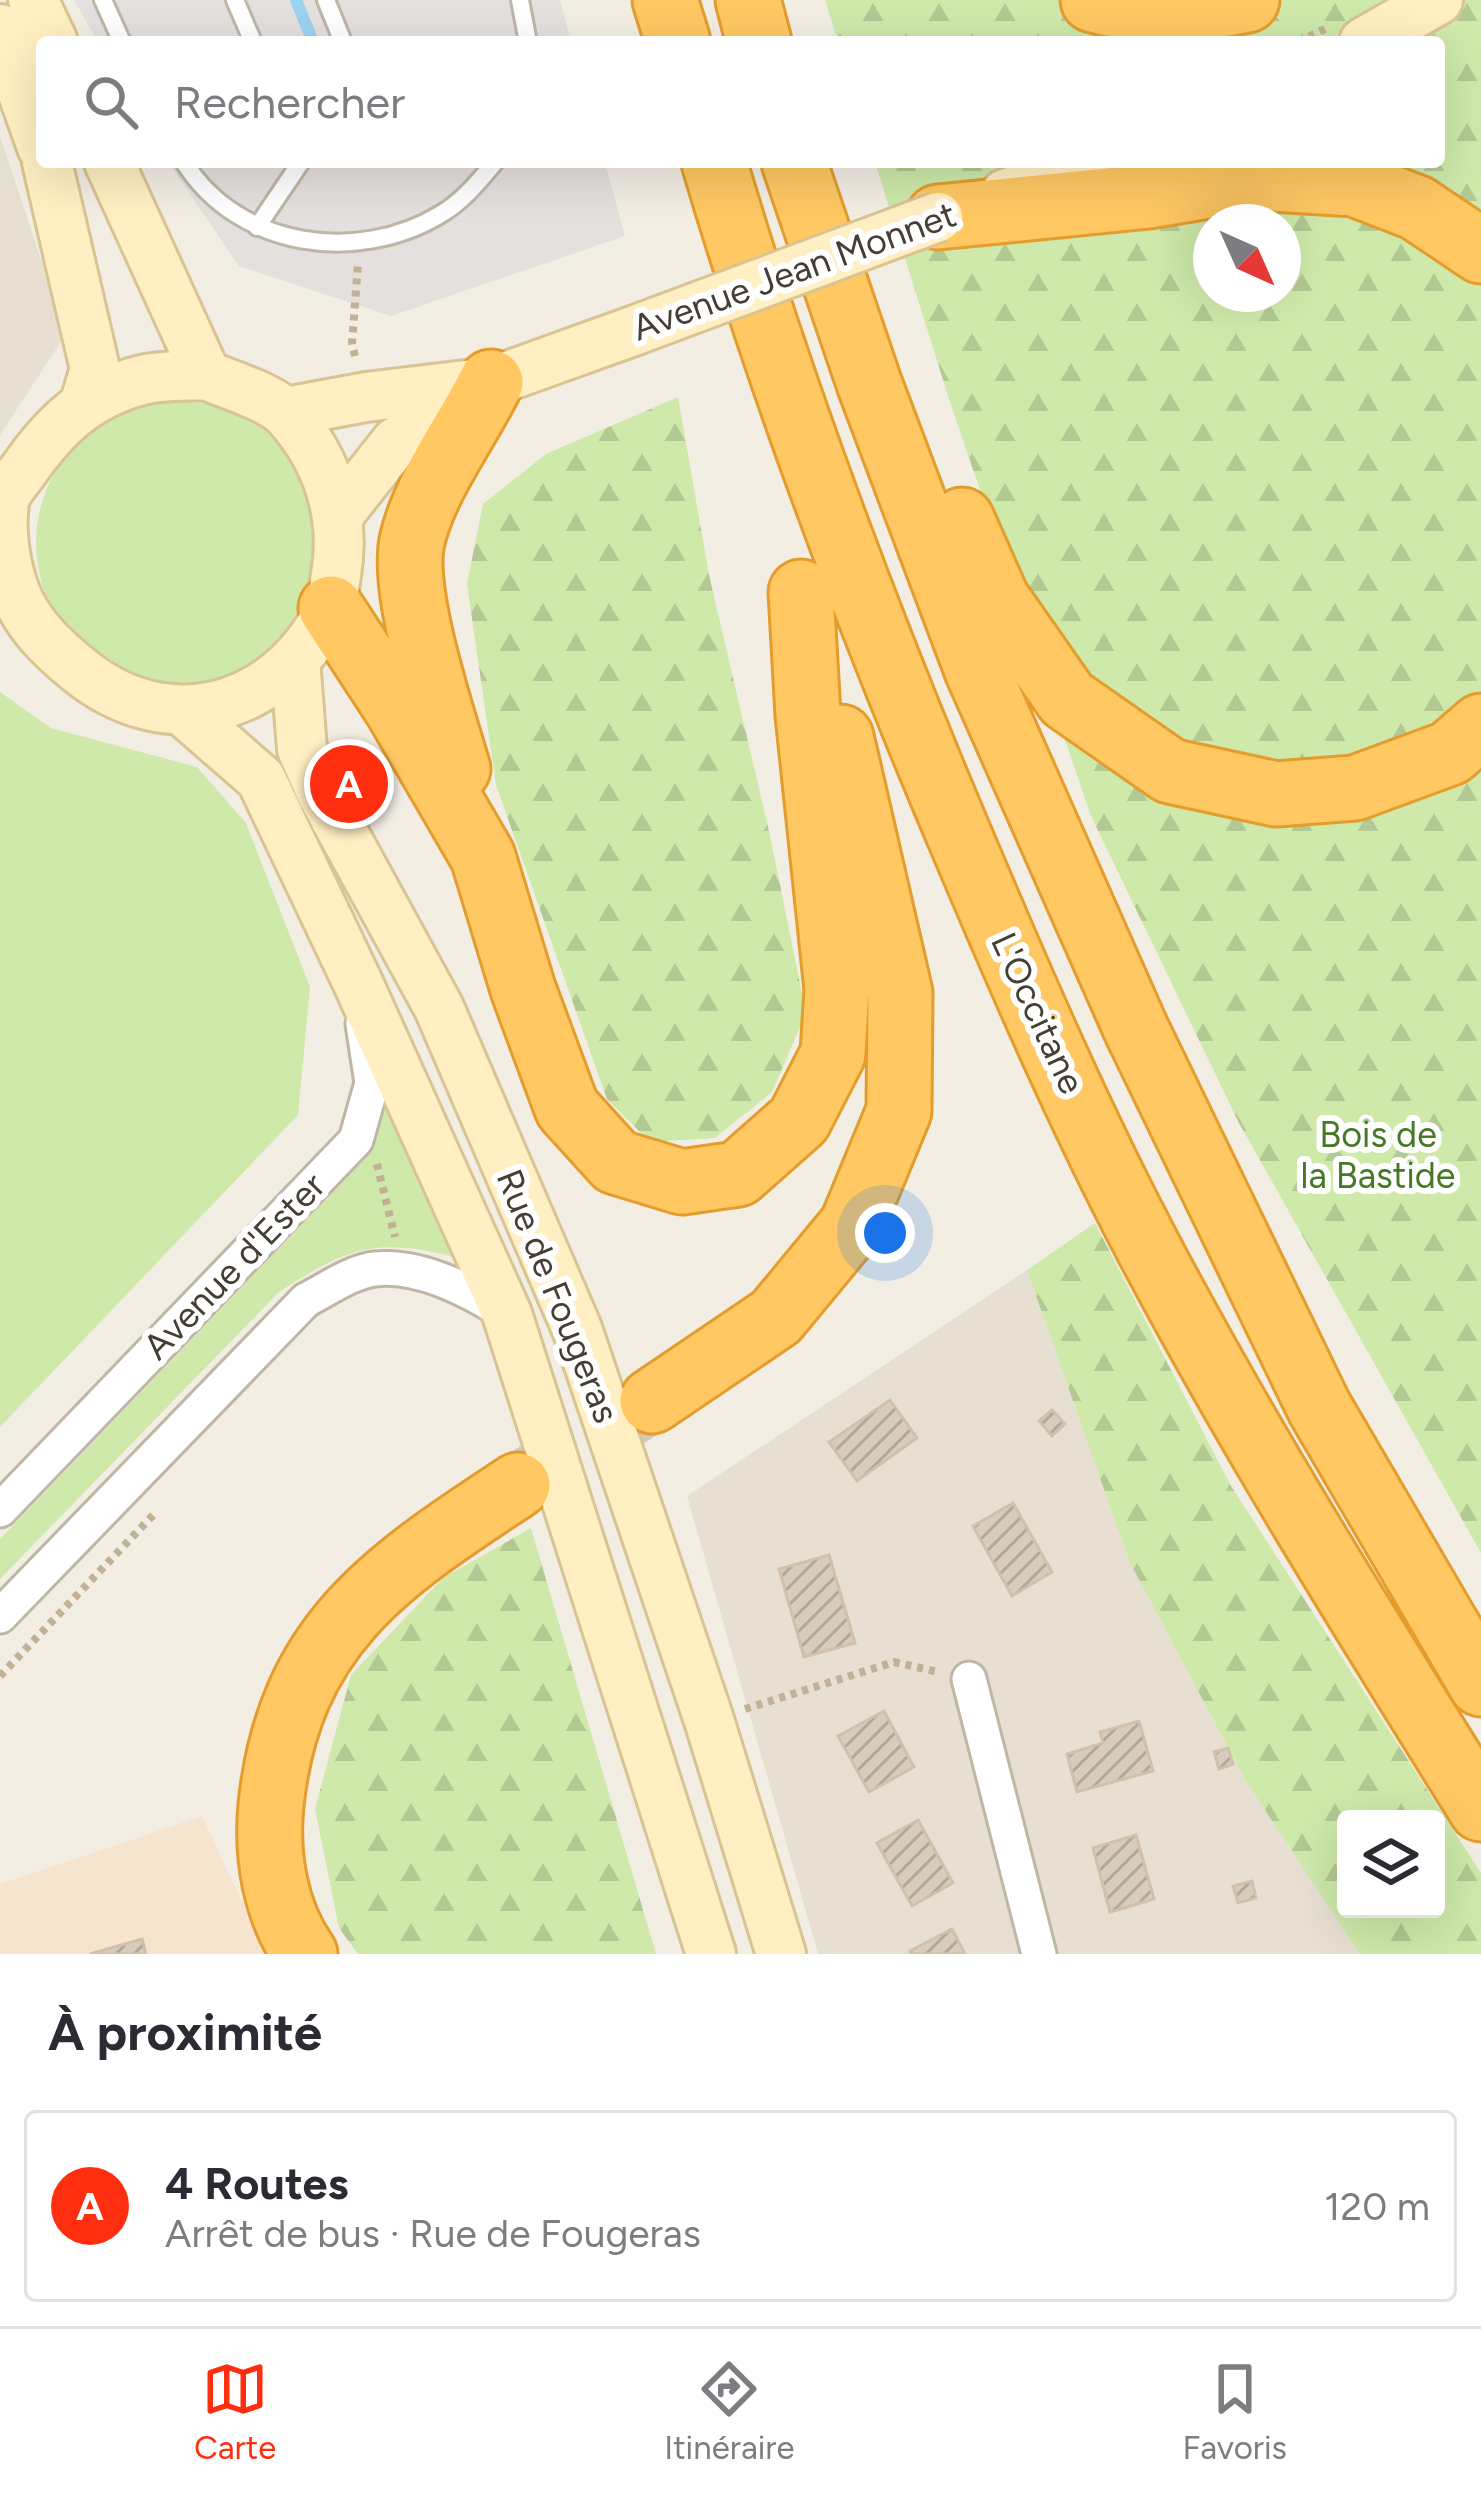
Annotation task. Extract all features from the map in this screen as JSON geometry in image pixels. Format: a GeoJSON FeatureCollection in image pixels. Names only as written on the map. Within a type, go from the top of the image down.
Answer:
{"type":"FeatureCollection","features":[{"type":"Feature","properties":{"kind":"highway"},"geometry":{"type":"LineString","coordinates":[[665,0],[676,36]]}},
{"type":"Feature","properties":{"kind":"highway"},"geometry":{"type":"LineString","coordinates":[[748,0],[757,36]]}},
{"type":"Feature","properties":{"kind":"highway"},"geometry":{"type":"LineString","coordinates":[[1093,0],[1123,8],[1209,8],[1247,0]]}},
{"type":"Feature","properties":{"kind":"highway","name":"L'Occitane"},"geometry":{"type":"LineString","coordinates":[[715,168],[818,481],[892,676],[1031,1004],[1157,1265],[1481,1809]]}},
{"type":"Feature","properties":{"kind":"highway"},"geometry":{"type":"LineString","coordinates":[[796,168],[869,383],[977,670],[1136,1029],[1319,1407],[1481,1684]]}},
{"type":"Feature","properties":{"kind":"highway"},"geometry":{"type":"LineString","coordinates":[[938,217],[1149,196],[1256,178],[1355,184],[1417,208],[1481,251]]}},
{"type":"Feature","properties":{"kind":"highway"},"geometry":{"type":"LineString","coordinates":[[652,1401],[776,1317],[852,1225],[898,1111],[900,993],[864,824],[801,592],[734,231]]}},
{"type":"Feature","properties":{"kind":"highway"},"geometry":{"type":"LineString","coordinates":[[491,382],[439,477],[412,542],[415,608],[483,857],[523,988],[567,1108],[616,1162],[682,1182],[738,1174],[800,1120],[833,1054],[837,989],[808,715],[801,592]]}},
{"type":"Feature","properties":{"kind":"highway"},"geometry":{"type":"LineString","coordinates":[[869,383],[946,487],[997,599],[1067,700],[1170,771],[1276,794],[1355,788],[1450,753],[1481,726]]}},
{"type":"Feature","properties":{"kind":"highway"},"geometry":{"type":"LineString","coordinates":[[331,608],[483,857]]}},
{"type":"Feature","properties":{"kind":"highway"},"geometry":{"type":"LineString","coordinates":[[304,1954],[288,1931],[267,1843],[286,1721],[314,1661],[355,1606],[420,1550],[518,1485]]}},
{"type":"Feature","properties":{"kind":"main road"},"geometry":{"type":"LineString","coordinates":[[33,0],[50,36]]}},
{"type":"Feature","properties":{"kind":"main road"},"geometry":{"type":"LineString","coordinates":[[1375,36],[1438,0]]}},
{"type":"Feature","properties":{"kind":"main road"},"geometry":{"type":"LineString","coordinates":[[0,29],[36,130]]}},
{"type":"Feature","properties":{"kind":"main road"},"geometry":{"type":"LineString","coordinates":[[48,168],[95,369],[86,402]]}},
{"type":"Feature","properties":{"kind":"main road"},"geometry":{"type":"LineString","coordinates":[[112,168],[206,375]]}},
{"type":"Feature","properties":{"kind":"main road","name":"Avenue Jean Monnet"},"geometry":{"type":"LineString","coordinates":[[339,514],[396,442],[491,382],[1081,168]]}},
{"type":"Feature","properties":{"kind":"main road"},"geometry":{"type":"LineString","coordinates":[[206,375],[285,412],[324,467],[339,514],[340,554],[331,608],[295,660],[246,697],[184,712],[138,704],[100,687],[45,642],[8,595],[2,499],[50,432],[86,402],[144,379],[206,375]]}},
{"type":"Feature","properties":{"kind":"main road","name":"Avenue Jean Monnet"},"geometry":{"type":"LineString","coordinates":[[285,412],[491,382]]}},
{"type":"Feature","properties":{"kind":"main road","name":"Rue de Fougeras"},"geometry":{"type":"LineString","coordinates":[[295,660],[302,749],[439,1008],[577,1329],[709,1720],[781,1954]]}},
{"type":"Feature","properties":{"kind":"main road","name":"Rue de Fougeras"},"geometry":{"type":"LineString","coordinates":[[184,712],[261,779],[507,1314],[711,1954]]}},
{"type":"Feature","properties":{"kind":"street","name":"Avenue d'Ester"},"geometry":{"type":"LineString","coordinates":[[0,1510],[356,1140],[372,1083],[357,981]]}},
{"type":"Feature","properties":{"kind":"street","name":"Avenue d'Ester"},"geometry":{"type":"LineString","coordinates":[[0,1616],[306,1300],[371,1269],[403,1270],[476,1294],[507,1314]]}},
{"type":"Feature","properties":{"kind":"street"},"geometry":{"type":"LineString","coordinates":[[969,1679],[1039,1954]]}},
{"type":"Feature","properties":{"kind":"lane"},"geometry":{"type":"LineString","coordinates":[[103,0],[119,36]]}},
{"type":"Feature","properties":{"kind":"lane"},"geometry":{"type":"LineString","coordinates":[[235,0],[250,36]]}},
{"type":"Feature","properties":{"kind":"lane"},"geometry":{"type":"LineString","coordinates":[[326,0],[341,36]]}},
{"type":"Feature","properties":{"kind":"lane"},"geometry":{"type":"LineString","coordinates":[[520,0],[527,36]]}},
{"type":"Feature","properties":{"kind":"lane"},"geometry":{"type":"LineString","coordinates":[[188,168],[197,183],[257,227],[297,240],[333,243],[406,232],[445,213],[490,168]]}},
{"type":"Feature","properties":{"kind":"lane"},"geometry":{"type":"LineString","coordinates":[[257,227],[298,168]]}},
{"type":"Feature","properties":{"kind":"path"},"geometry":{"type":"LineString","coordinates":[[358,262],[352,344],[360,374]]}},
{"type":"Feature","properties":{"kind":"path"},"geometry":{"type":"LineString","coordinates":[[709,1720],[894,1661],[969,1679]]}},
{"type":"Feature","properties":{"kind":"shaded area"},"geometry":{"type":"Polygon","coordinates":[[[74,0],[560,0],[569,36],[95,36],[74,0]]]}},
{"type":"Feature","properties":{"kind":"shaded area"},"geometry":{"type":"Polygon","coordinates":[[[0,136],[66,334],[0,435],[0,136]]]}},
{"type":"Feature","properties":{"kind":"shaded area"},"geometry":{"type":"Polygon","coordinates":[[[172,168],[607,168],[625,236],[391,316],[239,266],[172,168]]]}},
{"type":"Feature","properties":{"kind":"shaded area"},"geometry":{"type":"Polygon","coordinates":[[[1027,1270],[1129,1561],[1247,1783],[1360,1954],[818,1954],[687,1496],[1027,1270]]]}},
{"type":"Feature","properties":{"kind":"shaded area"},"geometry":{"type":"Polygon","coordinates":[[[202,1816],[267,1954],[0,1954],[0,1884],[202,1816]]]}},
{"type":"Feature","properties":{"kind":"green space","name":"Bois de la Bastide"},"geometry":{"type":"Polygon","coordinates":[[[825,0],[1481,0],[1481,1553],[1239,1123],[1091,816],[949,399],[877,168],[1445,168],[1445,36],[836,36],[825,0]]]}},
{"type":"Feature","properties":{"kind":"green space"},"geometry":{"type":"Polygon","coordinates":[[[678,397],[709,575],[806,1013],[772,1092],[715,1138],[650,1142],[607,1099],[496,785],[467,584],[483,504],[546,454],[678,397]]]}},
{"type":"Feature","properties":{"kind":"green space"},"geometry":{"type":"Polygon","coordinates":[[[178,401],[232,411],[279,442],[310,489],[320,543],[310,597],[279,644],[232,675],[178,685],[124,675],[77,644],[46,597],[36,543],[46,489],[77,442],[124,411],[178,401]]]}},
{"type":"Feature","properties":{"kind":"green space"},"geometry":{"type":"Polygon","coordinates":[[[0,692],[51,728],[197,767],[246,823],[310,987],[298,1115],[0,1427],[0,692]]]}},
{"type":"Feature","properties":{"kind":"green space"},"geometry":{"type":"Polygon","coordinates":[[[386,1089],[466,1260],[411,1249],[368,1249],[327,1264],[279,1292],[0,1579],[0,1539],[365,1159],[376,1136],[386,1089]]]}},
{"type":"Feature","properties":{"kind":"green space"},"geometry":{"type":"Polygon","coordinates":[[[1095,1223],[1231,1486],[1440,1810],[1337,1810],[1337,1918],[1445,1918],[1445,1817],[1481,1873],[1481,1954],[1360,1954],[1247,1783],[1129,1561],[1027,1270],[1095,1223]]]}},
{"type":"Feature","properties":{"kind":"green space"},"geometry":{"type":"Polygon","coordinates":[[[531,1528],[656,1954],[358,1954],[339,1928],[315,1809],[351,1675],[443,1578],[531,1528]]]}},
{"type":"Feature","properties":{"kind":"building"},"geometry":{"type":"Polygon","coordinates":[[[890,1400],[917,1438],[857,1481],[829,1442],[890,1400]]]}},
{"type":"Feature","properties":{"kind":"building"},"geometry":{"type":"Polygon","coordinates":[[[1052,1410],[1065,1424],[1052,1436],[1039,1421],[1052,1410]]]}},
{"type":"Feature","properties":{"kind":"building"},"geometry":{"type":"Polygon","coordinates":[[[1013,1503],[1052,1572],[1012,1596],[973,1526],[1013,1503]]]}},
{"type":"Feature","properties":{"kind":"building"},"geometry":{"type":"Polygon","coordinates":[[[829,1555],[855,1643],[804,1657],[779,1569],[829,1555]]]}},
{"type":"Feature","properties":{"kind":"building"},"geometry":{"type":"Polygon","coordinates":[[[884,1711],[914,1767],[869,1792],[838,1736],[884,1711]]]}},
{"type":"Feature","properties":{"kind":"building"},"geometry":{"type":"Polygon","coordinates":[[[1139,1721],[1153,1771],[1077,1792],[1067,1754],[1103,1743],[1100,1732],[1139,1721]]]}},
{"type":"Feature","properties":{"kind":"building"},"geometry":{"type":"Polygon","coordinates":[[[1228,1748],[1233,1764],[1219,1769],[1214,1752],[1228,1748]]]}},
{"type":"Feature","properties":{"kind":"building"},"geometry":{"type":"Polygon","coordinates":[[[918,1820],[953,1883],[912,1906],[877,1843],[918,1820]]]}},
{"type":"Feature","properties":{"kind":"building"},"geometry":{"type":"Polygon","coordinates":[[[1136,1835],[1154,1899],[1110,1912],[1093,1848],[1136,1835]]]}},
{"type":"Feature","properties":{"kind":"building"},"geometry":{"type":"Polygon","coordinates":[[[1252,1881],[1256,1898],[1238,1903],[1233,1886],[1252,1881]]]}},
{"type":"Feature","properties":{"kind":"building"},"geometry":{"type":"Polygon","coordinates":[[[952,1929],[965,1954],[911,1954],[910,1951],[952,1929]]]}},
{"type":"Feature","properties":{"kind":"building"},"geometry":{"type":"Polygon","coordinates":[[[142,1939],[146,1954],[90,1954],[142,1939]]]}},
{"type":"Feature","properties":{"kind":"waterway"},"geometry":{"type":"LineString","coordinates":[[296,0],[311,36]]}},
{"type":"Feature","properties":{"kind":"tunnel"},"geometry":{"type":"LineString","coordinates":[[518,1485],[652,1401]]}},
{"type":"Feature","properties":{"kind":"place","name":"4 Routes"},"geometry":{"type":"Point","coordinates":[349,784]}}]}
